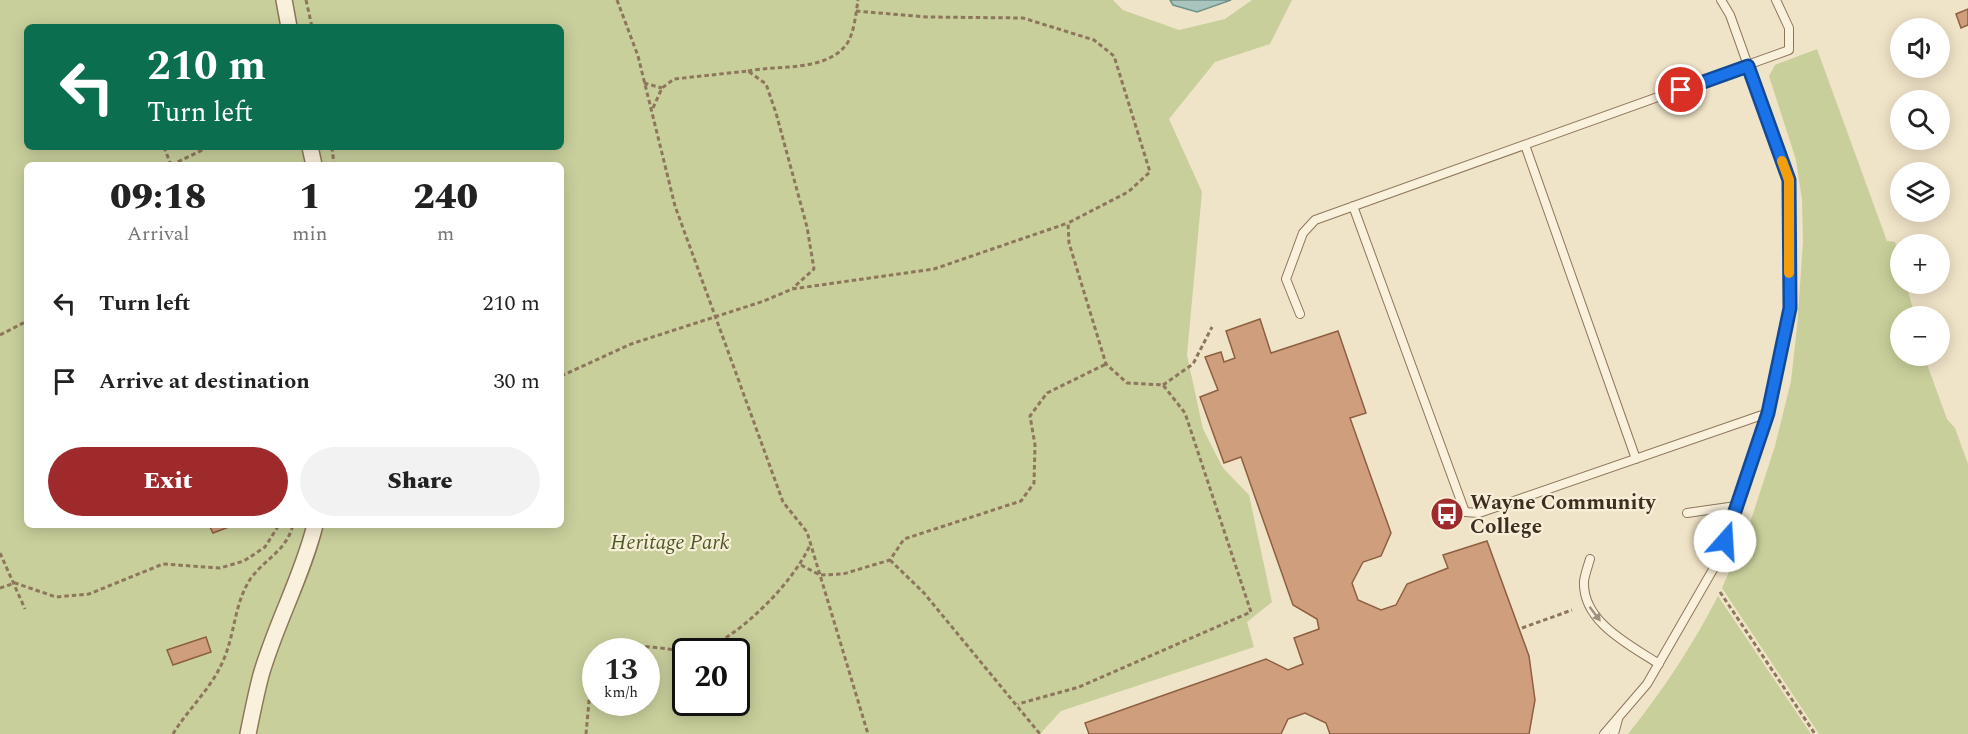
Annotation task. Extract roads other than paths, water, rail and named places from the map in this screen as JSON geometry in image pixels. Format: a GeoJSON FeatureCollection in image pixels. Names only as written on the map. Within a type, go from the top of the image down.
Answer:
{"type":"FeatureCollection","features":[{"type":"Feature","properties":{"kind":"street"},"geometry":{"type":"LineString","coordinates":[[284,0],[288,24]]}},
{"type":"Feature","properties":{"kind":"street"},"geometry":{"type":"LineString","coordinates":[[248,734],[261,674],[306,562],[314,528]]}},
{"type":"Feature","properties":{"kind":"lane"},"geometry":{"type":"LineString","coordinates":[[1604,734],[1647,684],[1719,559],[1768,413],[1790,308],[1789,180],[1730,15],[1721,0]]}},
{"type":"Feature","properties":{"kind":"lane"},"geometry":{"type":"LineString","coordinates":[[1300,314],[1286,279],[1303,233],[1315,220],[1789,50],[1789,28],[1776,0]]}},
{"type":"Feature","properties":{"kind":"lane"},"geometry":{"type":"LineString","coordinates":[[1525,145],[1636,459]]}},
{"type":"Feature","properties":{"kind":"lane"},"geometry":{"type":"LineString","coordinates":[[1353,206],[1465,512],[1479,513],[1768,413]]}},
{"type":"Feature","properties":{"kind":"lane"},"geometry":{"type":"LineString","coordinates":[[1687,513],[1736,506]]}},
{"type":"Feature","properties":{"kind":"lane"},"geometry":{"type":"LineString","coordinates":[[1590,559],[1584,582],[1590,608],[1611,633],[1659,664]]}},
{"type":"Feature","properties":{"kind":"lane"},"geometry":{"type":"LineString","coordinates":[[1614,734],[1618,718]]}},
{"type":"Feature","properties":{"kind":"water"},"geometry":{"type":"Polygon","coordinates":[[[1170,0],[1231,0],[1197,12],[1173,5],[1170,0]]]}},
{"type":"Feature","properties":{"kind":"place","name":"Wayne Community College"},"geometry":{"type":"Point","coordinates":[1447,514]}},
{"type":"Feature","properties":{"kind":"park label","name":"Heritage Park"},"geometry":{"type":"Point","coordinates":[670,542]}}]}
